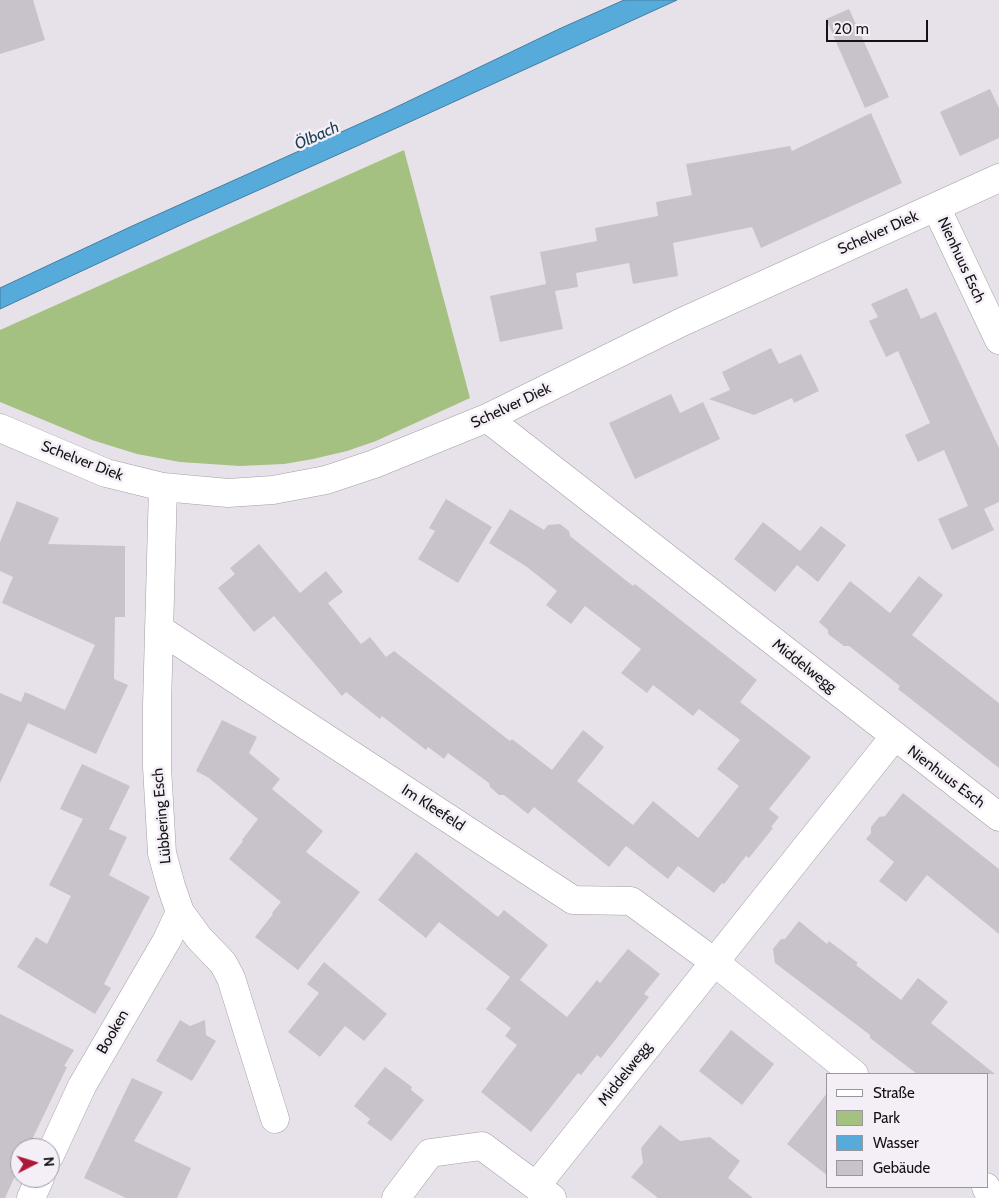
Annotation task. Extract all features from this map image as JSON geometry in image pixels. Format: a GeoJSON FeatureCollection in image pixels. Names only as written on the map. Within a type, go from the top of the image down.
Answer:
{"type":"FeatureCollection","features":[{"type":"Feature","properties":{"kind":"street","name":"Schelver Diek"},"geometry":{"type":"LineString","coordinates":[[0,428],[106,473],[162,487],[228,493],[273,490],[326,480],[374,464],[487,418],[682,322],[999,178]]}},
{"type":"Feature","properties":{"kind":"street","name":"Nienhuus Esch"},"geometry":{"type":"LineString","coordinates":[[936,207],[999,340]]}},
{"type":"Feature","properties":{"kind":"street","name":"Middelwegg"},"geometry":{"type":"LineString","coordinates":[[396,1198],[430,1154],[482,1146],[544,1192],[713,962],[894,737],[487,418]]}},
{"type":"Feature","properties":{"kind":"street","name":"Lübbering Esch"},"geometry":{"type":"LineString","coordinates":[[162,487],[157,766],[162,853],[180,912],[199,938],[222,963],[231,978],[275,1119]]}},
{"type":"Feature","properties":{"kind":"street","name":"Im Kleefeld"},"geometry":{"type":"LineString","coordinates":[[159,629],[573,900],[630,901],[713,962]]}},
{"type":"Feature","properties":{"kind":"street","name":"Nienhuus Esch"},"geometry":{"type":"LineString","coordinates":[[894,737],[999,817]]}},
{"type":"Feature","properties":{"kind":"street","name":"Booken"},"geometry":{"type":"LineString","coordinates":[[58,1138],[82,1086],[167,940],[180,912]]}},
{"type":"Feature","properties":{"kind":"street"},"geometry":{"type":"LineString","coordinates":[[713,962],[853,1073]]}},
{"type":"Feature","properties":{"kind":"green space"},"geometry":{"type":"Polygon","coordinates":[[[404,150],[470,398],[376,441],[347,451],[284,464],[240,466],[180,462],[137,454],[92,440],[0,402],[0,330],[404,150]]]}},
{"type":"Feature","properties":{"kind":"water"},"geometry":{"type":"Polygon","coordinates":[[[624,0],[677,0],[0,309],[0,288],[130,227],[388,111],[624,0]]]}},
{"type":"Feature","properties":{"kind":"building"},"geometry":{"type":"Polygon","coordinates":[[[0,0],[33,0],[45,40],[0,54],[0,0]]]}},
{"type":"Feature","properties":{"kind":"building"},"geometry":{"type":"Polygon","coordinates":[[[849,9],[889,97],[865,108],[826,19],[849,9]]]}},
{"type":"Feature","properties":{"kind":"building"},"geometry":{"type":"Polygon","coordinates":[[[990,89],[999,108],[999,138],[960,156],[940,112],[990,89]]]}},
{"type":"Feature","properties":{"kind":"building"},"geometry":{"type":"Polygon","coordinates":[[[871,113],[902,183],[761,248],[752,227],[673,243],[678,276],[633,284],[629,263],[576,273],[578,287],[555,291],[563,329],[500,342],[490,296],[546,284],[540,252],[597,241],[595,228],[658,216],[656,202],[692,195],[686,164],[790,146],[792,151],[871,113]]]}},
{"type":"Feature","properties":{"kind":"building"},"geometry":{"type":"Polygon","coordinates":[[[907,288],[921,319],[936,312],[999,448],[999,502],[984,509],[994,530],[952,550],[938,519],[968,506],[944,450],[918,462],[905,435],[930,423],[898,351],[886,357],[869,321],[878,317],[871,304],[907,288]]]}},
{"type":"Feature","properties":{"kind":"building"},"geometry":{"type":"Polygon","coordinates":[[[771,348],[779,364],[801,354],[819,391],[794,403],[792,398],[754,415],[709,399],[730,390],[722,372],[771,348]]]}},
{"type":"Feature","properties":{"kind":"building"},"geometry":{"type":"Polygon","coordinates":[[[671,394],[680,413],[703,402],[720,439],[635,479],[609,423],[671,394]]]}},
{"type":"Feature","properties":{"kind":"building"},"geometry":{"type":"Polygon","coordinates":[[[446,499],[492,527],[458,583],[418,559],[435,531],[429,528],[446,499]]]}},
{"type":"Feature","properties":{"kind":"building"},"geometry":{"type":"Polygon","coordinates":[[[17,501],[59,518],[48,544],[125,546],[125,617],[115,617],[114,679],[128,685],[96,754],[28,723],[0,783],[0,693],[21,702],[25,692],[65,710],[95,645],[2,603],[13,577],[0,571],[0,542],[17,501]]]}},
{"type":"Feature","properties":{"kind":"building"},"geometry":{"type":"Polygon","coordinates":[[[510,509],[544,530],[548,525],[560,524],[569,531],[570,536],[633,586],[635,584],[757,680],[740,702],[811,757],[769,809],[779,817],[771,827],[773,828],[749,858],[746,856],[724,884],[722,883],[714,893],[678,866],[668,879],[626,846],[609,867],[534,807],[528,814],[504,795],[499,795],[490,787],[489,783],[448,753],[444,759],[428,747],[426,750],[382,716],[380,719],[346,692],[342,696],[274,616],[254,632],[218,588],[235,574],[230,568],[259,544],[300,593],[326,571],[343,592],[328,603],[361,644],[370,637],[386,657],[394,651],[510,741],[512,739],[552,770],[583,730],[604,747],[577,781],[633,825],[653,801],[698,838],[739,786],[717,769],[740,740],[699,709],[693,716],[653,685],[647,693],[621,673],[641,649],[585,606],[571,624],[546,605],[557,591],[527,567],[489,543],[510,509]]]}},
{"type":"Feature","properties":{"kind":"building"},"geometry":{"type":"Polygon","coordinates":[[[763,522],[800,551],[821,526],[846,545],[818,582],[797,565],[775,592],[734,559],[763,522]]]}},
{"type":"Feature","properties":{"kind":"building"},"geometry":{"type":"Polygon","coordinates":[[[919,576],[943,595],[912,635],[999,703],[999,768],[898,689],[900,686],[849,646],[844,646],[828,634],[828,630],[819,622],[850,581],[890,613],[919,576]]]}},
{"type":"Feature","properties":{"kind":"building"},"geometry":{"type":"Polygon","coordinates":[[[222,720],[257,737],[249,753],[280,779],[272,789],[323,831],[306,852],[360,892],[298,970],[255,937],[281,902],[229,859],[258,819],[209,778],[196,771],[222,720]]]}},
{"type":"Feature","properties":{"kind":"building"},"geometry":{"type":"Polygon","coordinates":[[[82,764],[130,786],[109,829],[127,837],[109,875],[150,897],[104,984],[111,988],[95,1014],[17,967],[36,937],[47,944],[71,896],[49,885],[83,819],[60,809],[82,764]]]}},
{"type":"Feature","properties":{"kind":"building"},"geometry":{"type":"Polygon","coordinates":[[[903,793],[999,869],[999,934],[927,875],[906,902],[879,881],[894,862],[866,839],[871,833],[871,827],[879,817],[885,816],[903,793]]]}},
{"type":"Feature","properties":{"kind":"building"},"geometry":{"type":"Polygon","coordinates":[[[416,852],[498,917],[504,910],[548,945],[520,980],[567,1017],[597,980],[600,983],[628,949],[660,974],[644,994],[649,997],[601,1058],[597,1055],[581,1075],[578,1073],[531,1132],[481,1092],[517,1045],[505,1036],[511,1028],[486,1009],[510,977],[439,922],[426,938],[378,900],[416,852]]]}},
{"type":"Feature","properties":{"kind":"building"},"geometry":{"type":"Polygon","coordinates":[[[799,921],[827,944],[829,941],[858,963],[856,965],[901,1000],[918,978],[948,1002],[931,1023],[995,1074],[916,1073],[870,1038],[870,1035],[775,963],[773,949],[781,939],[785,939],[799,921]]]}},
{"type":"Feature","properties":{"kind":"building"},"geometry":{"type":"Polygon","coordinates":[[[324,962],[387,1014],[364,1041],[345,1026],[320,1057],[288,1032],[319,993],[307,984],[324,962]]]}},
{"type":"Feature","properties":{"kind":"building"},"geometry":{"type":"Polygon","coordinates":[[[0,1014],[74,1050],[64,1066],[67,1067],[33,1138],[10,1138],[10,1187],[5,1198],[0,1198],[0,1014]]]}},
{"type":"Feature","properties":{"kind":"building"},"geometry":{"type":"Polygon","coordinates":[[[180,1020],[190,1026],[205,1020],[206,1035],[216,1041],[192,1081],[156,1061],[180,1020]]]}},
{"type":"Feature","properties":{"kind":"building"},"geometry":{"type":"Polygon","coordinates":[[[731,1030],[774,1064],[742,1105],[699,1071],[731,1030]]]}},
{"type":"Feature","properties":{"kind":"building"},"geometry":{"type":"Polygon","coordinates":[[[385,1067],[412,1087],[411,1090],[424,1100],[391,1141],[367,1123],[370,1119],[354,1106],[385,1067]]]}},
{"type":"Feature","properties":{"kind":"building"},"geometry":{"type":"Polygon","coordinates":[[[132,1078],[163,1092],[134,1141],[191,1168],[177,1198],[126,1198],[84,1178],[132,1078]]]}},
{"type":"Feature","properties":{"kind":"building"},"geometry":{"type":"Polygon","coordinates":[[[826,1095],[826,1174],[787,1144],[826,1095]]]}},
{"type":"Feature","properties":{"kind":"building"},"geometry":{"type":"Polygon","coordinates":[[[660,1125],[680,1141],[710,1137],[740,1161],[728,1178],[753,1198],[658,1198],[631,1177],[643,1163],[641,1148],[660,1125]]]}},
{"type":"Feature","properties":{"kind":"water label","name":"Ölbach"},"geometry":{"type":"Point","coordinates":[317,136]}}]}
